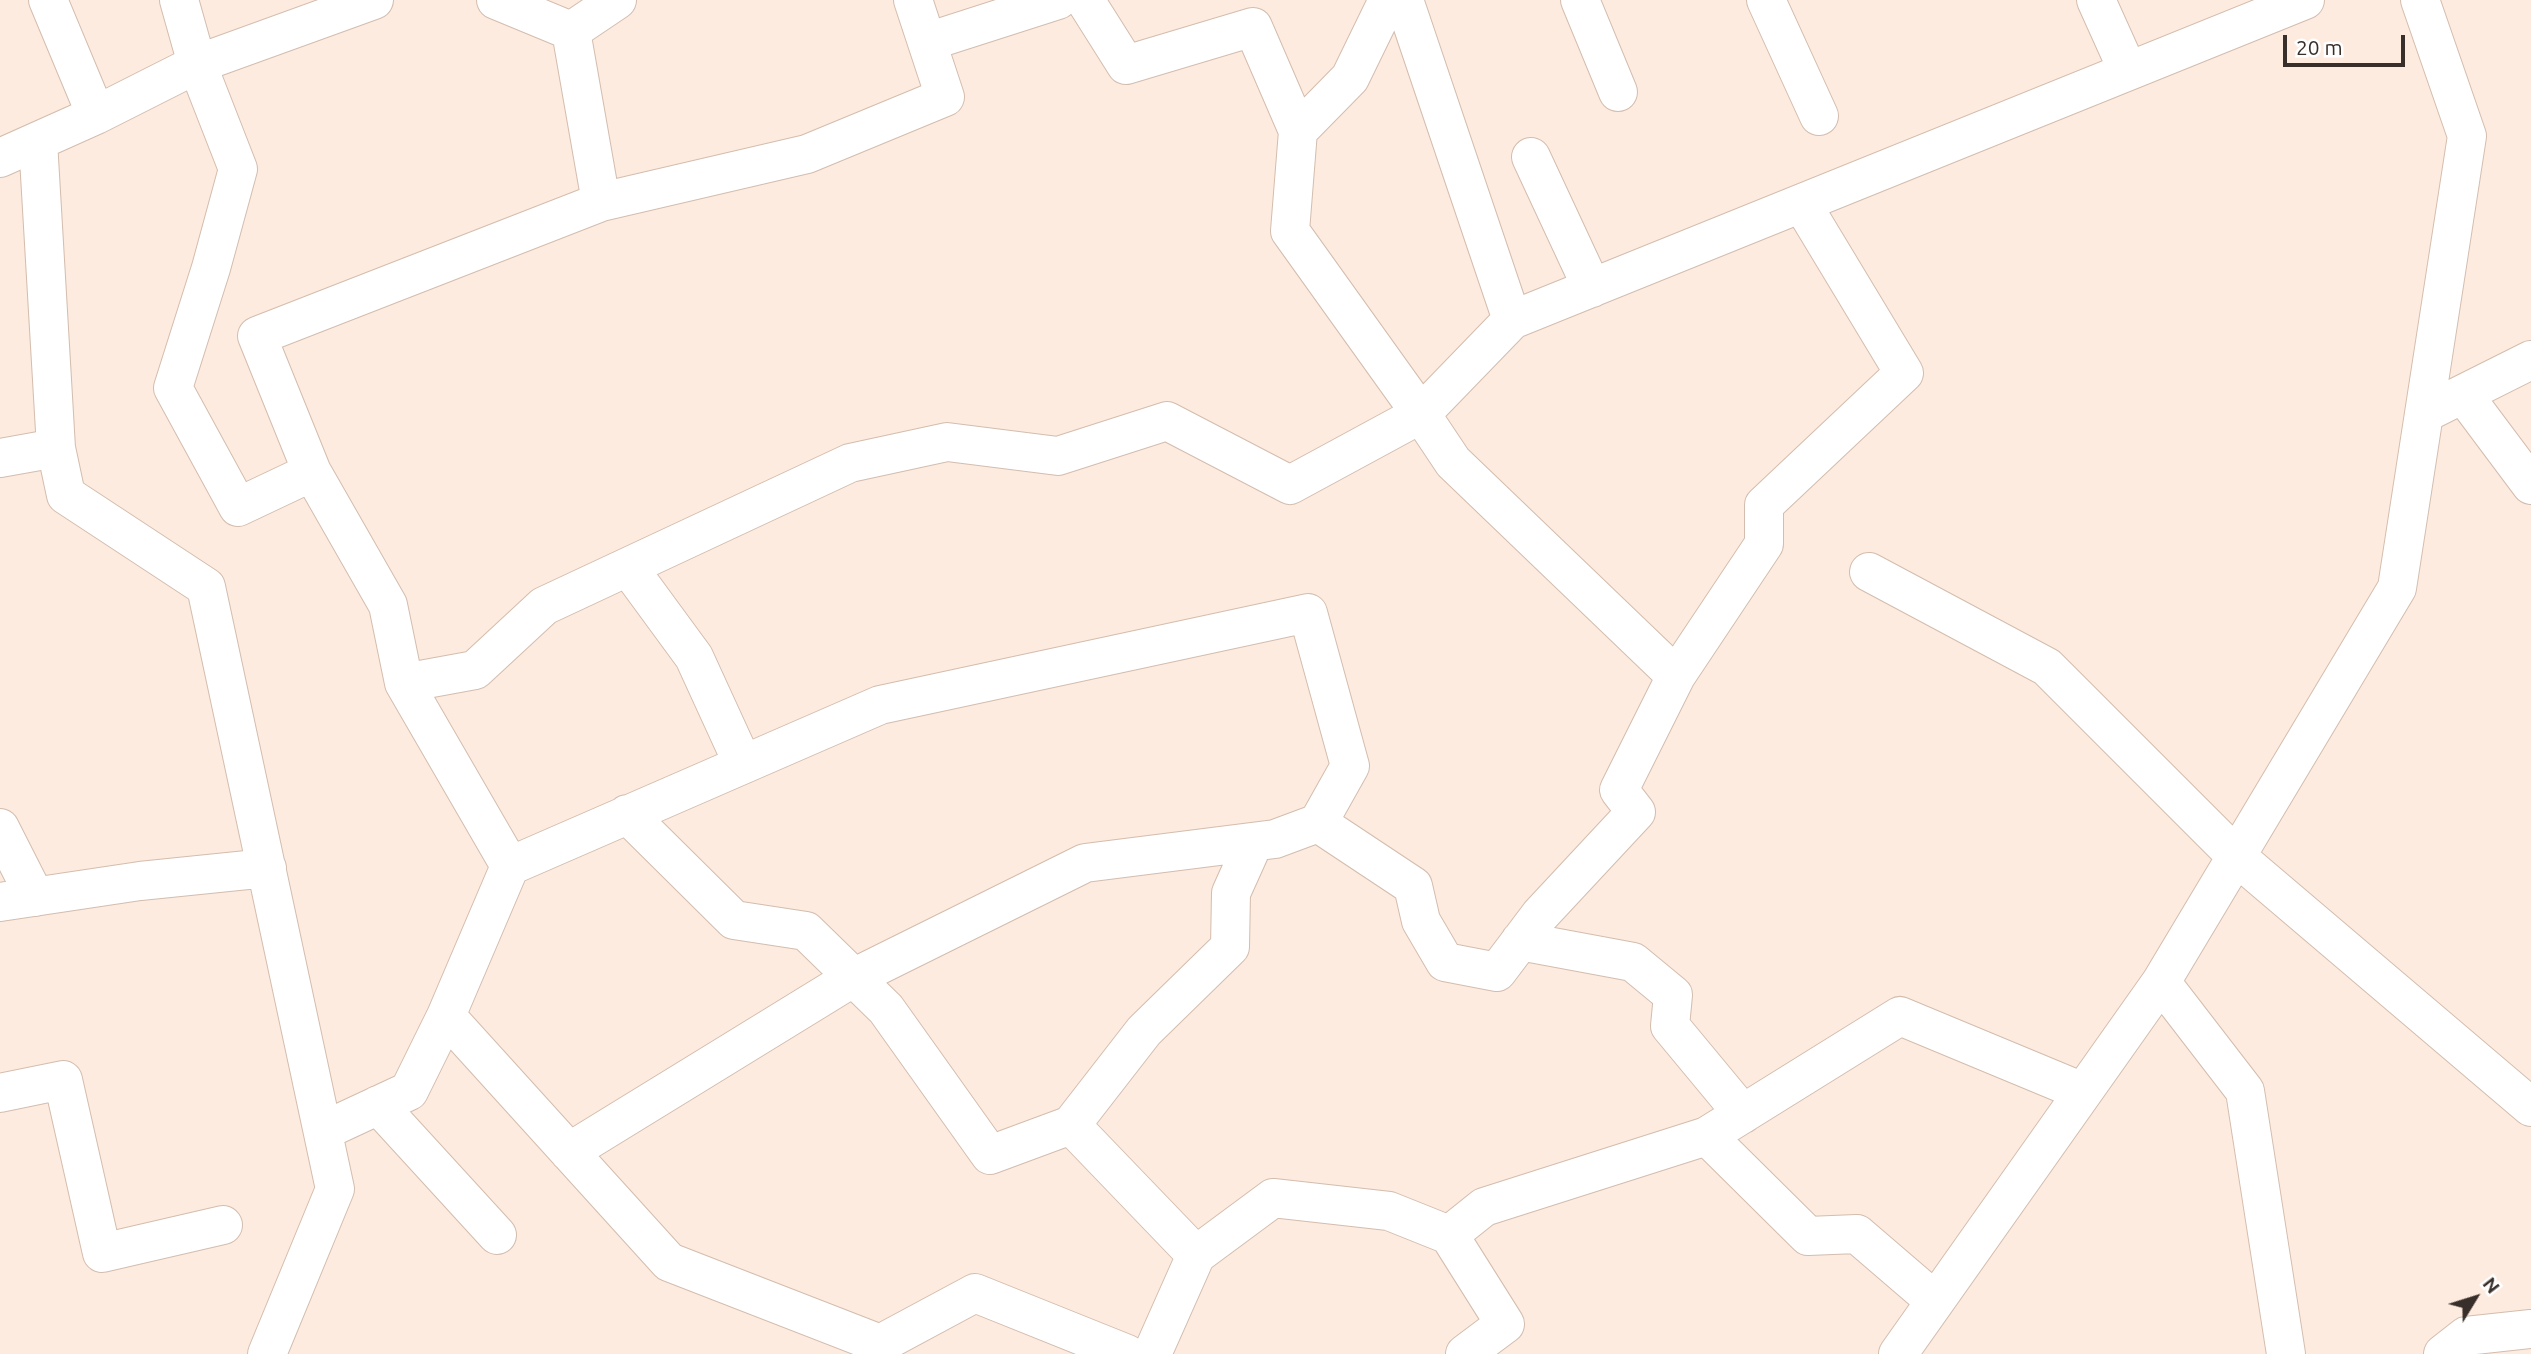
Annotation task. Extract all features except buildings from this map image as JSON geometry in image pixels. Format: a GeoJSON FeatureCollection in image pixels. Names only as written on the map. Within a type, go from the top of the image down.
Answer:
{"type":"FeatureCollection","features":[{"type":"Feature","properties":{"kind":"street"},"geometry":{"type":"LineString","coordinates":[[48,0],[96,115]]}},
{"type":"Feature","properties":{"kind":"street"},"geometry":{"type":"LineString","coordinates":[[179,0],[197,64],[238,169],[211,268],[173,388],[238,507],[312,472]]}},
{"type":"Feature","properties":{"kind":"street"},"geometry":{"type":"LineString","coordinates":[[0,158],[96,115],[197,64],[337,6],[374,0]]}},
{"type":"Feature","properties":{"kind":"street"},"geometry":{"type":"LineString","coordinates":[[496,0],[571,30]]}},
{"type":"Feature","properties":{"kind":"street"},"geometry":{"type":"LineString","coordinates":[[571,30],[617,0]]}},
{"type":"Feature","properties":{"kind":"street"},"geometry":{"type":"LineString","coordinates":[[510,866],[404,683],[388,605],[312,472],[257,336],[601,202],[807,154],[945,97],[913,0]]}},
{"type":"Feature","properties":{"kind":"street"},"geometry":{"type":"LineString","coordinates":[[927,42],[1058,0]]}},
{"type":"Feature","properties":{"kind":"street"},"geometry":{"type":"LineString","coordinates":[[1085,0],[1126,65],[1253,27],[1298,131],[1290,231],[1453,462],[1676,677]]}},
{"type":"Feature","properties":{"kind":"street"},"geometry":{"type":"LineString","coordinates":[[1298,131],[1350,78],[1388,0]]}},
{"type":"Feature","properties":{"kind":"street"},"geometry":{"type":"LineString","coordinates":[[1404,0],[1512,320]]}},
{"type":"Feature","properties":{"kind":"street"},"geometry":{"type":"LineString","coordinates":[[1580,0],[1618,92]]}},
{"type":"Feature","properties":{"kind":"street"},"geometry":{"type":"LineString","coordinates":[[1766,0],[1819,116]]}},
{"type":"Feature","properties":{"kind":"street"},"geometry":{"type":"LineString","coordinates":[[2096,0],[2128,71]]}},
{"type":"Feature","properties":{"kind":"street"},"geometry":{"type":"LineString","coordinates":[[404,683],[475,670],[544,606],[850,463],[947,442],[1058,456],[1167,421],[1290,485],[1421,414],[1512,320],[2305,0]]}},
{"type":"Feature","properties":{"kind":"street"},"geometry":{"type":"LineString","coordinates":[[1898,1354],[2161,982],[2397,588],[2467,136],[2420,0]]}},
{"type":"Feature","properties":{"kind":"street"},"geometry":{"type":"LineString","coordinates":[[571,30],[601,202]]}},
{"type":"Feature","properties":{"kind":"street"},"geometry":{"type":"LineString","coordinates":[[38,141],[56,448],[66,495],[205,587],[335,1189],[267,1354]]}},
{"type":"Feature","properties":{"kind":"street"},"geometry":{"type":"LineString","coordinates":[[1531,157],[1592,288]]}},
{"type":"Feature","properties":{"kind":"street"},"geometry":{"type":"LineString","coordinates":[[1318,823],[1413,887],[1421,921],[1445,962],[1497,972],[1540,915],[1636,813],[1619,790],[1676,677],[1764,544],[1764,505],[1904,373],[1802,204]]}},
{"type":"Feature","properties":{"kind":"street"},"geometry":{"type":"LineString","coordinates":[[2425,413],[2531,360]]}},
{"type":"Feature","properties":{"kind":"street"},"geometry":{"type":"LineString","coordinates":[[2463,394],[2531,485]]}},
{"type":"Feature","properties":{"kind":"street"},"geometry":{"type":"LineString","coordinates":[[0,458],[56,448]]}},
{"type":"Feature","properties":{"kind":"street"},"geometry":{"type":"LineString","coordinates":[[628,567],[694,657],[743,764]]}},
{"type":"Feature","properties":{"kind":"street"},"geometry":{"type":"LineString","coordinates":[[1869,572],[2047,667],[2236,857],[2531,1107]]}},
{"type":"Feature","properties":{"kind":"street"},"geometry":{"type":"LineString","coordinates":[[323,1131],[409,1091],[446,1016],[510,866],[880,705],[1308,612],[1350,766],[1318,823],[1276,839],[1085,863],[854,978],[569,1152]]}},
{"type":"Feature","properties":{"kind":"street"},"geometry":{"type":"LineString","coordinates":[[627,814],[734,920],[806,931],[886,1009],[990,1155],[1071,1125],[1144,1031],[1230,947],[1231,893],[1254,842]]}},
{"type":"Feature","properties":{"kind":"street"},"geometry":{"type":"LineString","coordinates":[[0,828],[18,899],[140,881],[267,868]]}},
{"type":"Feature","properties":{"kind":"street"},"geometry":{"type":"LineString","coordinates":[[1520,941],[1633,962],[1673,995],[1670,1026],[1743,1114]]}},
{"type":"Feature","properties":{"kind":"street"},"geometry":{"type":"LineString","coordinates":[[2161,982],[2245,1091],[2286,1354]]}},
{"type":"Feature","properties":{"kind":"street"},"geometry":{"type":"LineString","coordinates":[[446,1016],[669,1262],[875,1349],[975,1293],[1127,1354]]}},
{"type":"Feature","properties":{"kind":"street"},"geometry":{"type":"LineString","coordinates":[[1449,1235],[1484,1207],[1707,1136],[1900,1016],[2083,1092]]}},
{"type":"Feature","properties":{"kind":"street"},"geometry":{"type":"LineString","coordinates":[[0,1093],[63,1080],[102,1253],[223,1225]]}},
{"type":"Feature","properties":{"kind":"street"},"geometry":{"type":"LineString","coordinates":[[378,1105],[497,1235]]}},
{"type":"Feature","properties":{"kind":"street"},"geometry":{"type":"LineString","coordinates":[[1071,1125],[1196,1255]]}},
{"type":"Feature","properties":{"kind":"street"},"geometry":{"type":"LineString","coordinates":[[1707,1136],[1808,1236],[1857,1234],[1935,1301]]}},
{"type":"Feature","properties":{"kind":"street"},"geometry":{"type":"LineString","coordinates":[[1152,1354],[1196,1255],[1273,1198],[1390,1211],[1449,1235],[1505,1324],[1465,1354]]}},
{"type":"Feature","properties":{"kind":"street"},"geometry":{"type":"LineString","coordinates":[[2443,1354],[2466,1336],[2531,1329]]}}]}
